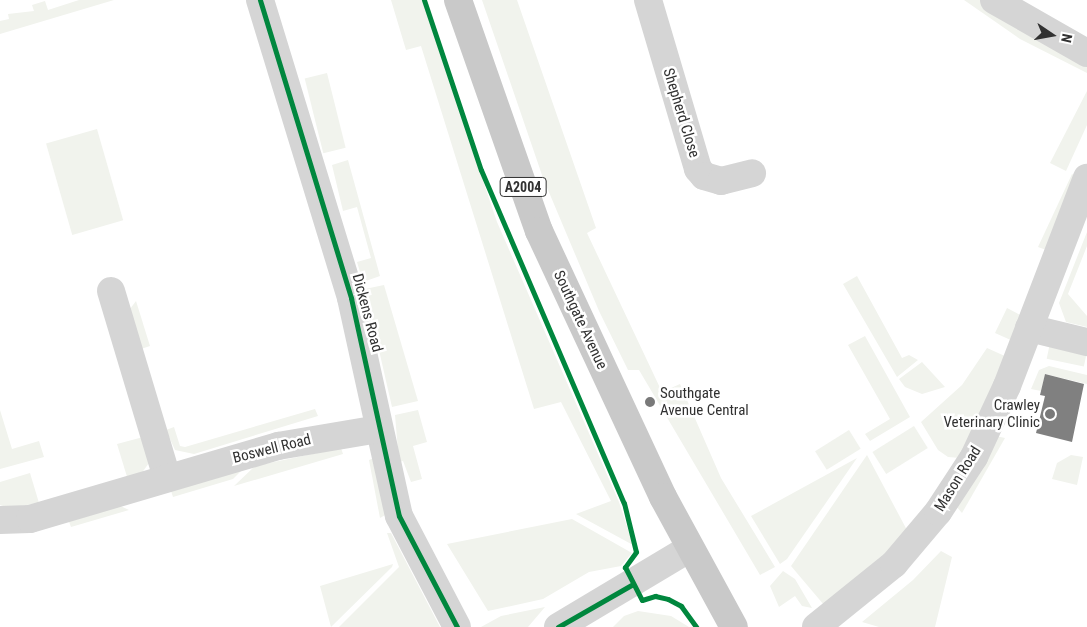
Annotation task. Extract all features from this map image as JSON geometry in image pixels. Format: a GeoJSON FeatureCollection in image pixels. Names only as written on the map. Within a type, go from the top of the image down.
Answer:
{"type":"FeatureCollection","features":[{"type":"Feature","properties":{"kind":"main road","name":"Southgate Avenue"},"geometry":{"type":"LineString","coordinates":[[458,0],[539,231],[690,548],[734,627]]}},
{"type":"Feature","properties":{"kind":"street","name":"Dickens Road"},"geometry":{"type":"LineString","coordinates":[[260,0],[349,291],[399,516],[457,627]]}},
{"type":"Feature","properties":{"kind":"street","name":"Shepherd Close"},"geometry":{"type":"LineString","coordinates":[[648,0],[698,169],[704,176],[721,181],[752,173]]}},
{"type":"Feature","properties":{"kind":"street"},"geometry":{"type":"LineString","coordinates":[[994,0],[1087,53]]}},
{"type":"Feature","properties":{"kind":"street","name":"Mason Road"},"geometry":{"type":"LineString","coordinates":[[816,627],[894,564],[938,512],[990,424],[1087,178]]}},
{"type":"Feature","properties":{"kind":"street"},"geometry":{"type":"LineString","coordinates":[[111,291],[167,478]]}},
{"type":"Feature","properties":{"kind":"street"},"geometry":{"type":"LineString","coordinates":[[1029,328],[1087,342]]}},
{"type":"Feature","properties":{"kind":"street","name":"Boswell Road"},"geometry":{"type":"LineString","coordinates":[[0,520],[30,519],[278,446],[379,428]]}},
{"type":"Feature","properties":{"kind":"street"},"geometry":{"type":"LineString","coordinates":[[558,627],[690,548]]}},
{"type":"Feature","properties":{"kind":"shaded area"},"geometry":{"type":"Polygon","coordinates":[[[79,0],[114,0],[0,34],[0,21],[9,19],[8,14],[34,11],[32,5],[45,1],[48,10],[79,0]]]}},
{"type":"Feature","properties":{"kind":"shaded area"},"geometry":{"type":"Polygon","coordinates":[[[391,0],[422,0],[497,222],[619,502],[633,545],[576,514],[611,501],[561,402],[534,409],[421,46],[406,50],[391,0]]]}},
{"type":"Feature","properties":{"kind":"shaded area"},"geometry":{"type":"Polygon","coordinates":[[[482,0],[517,0],[596,228],[587,233],[662,392],[680,384],[721,478],[775,567],[760,575],[639,370],[628,370],[599,311],[543,178],[482,0]]]}},
{"type":"Feature","properties":{"kind":"shaded area"},"geometry":{"type":"Polygon","coordinates":[[[964,0],[980,0],[1087,63],[1087,73],[1020,39],[964,0]]]}},
{"type":"Feature","properties":{"kind":"shaded area"},"geometry":{"type":"Polygon","coordinates":[[[327,73],[346,148],[323,153],[305,79],[327,73]]]}},
{"type":"Feature","properties":{"kind":"shaded area"},"geometry":{"type":"Polygon","coordinates":[[[1087,91],[1087,125],[1066,171],[1050,163],[1087,91]]]}},
{"type":"Feature","properties":{"kind":"shaded area"},"geometry":{"type":"Polygon","coordinates":[[[97,129],[123,220],[72,235],[46,144],[97,129]]]}},
{"type":"Feature","properties":{"kind":"shaded area"},"geometry":{"type":"Polygon","coordinates":[[[348,160],[380,276],[363,282],[357,262],[371,258],[357,207],[343,211],[332,165],[348,160]]]}},
{"type":"Feature","properties":{"kind":"shaded area"},"geometry":{"type":"Polygon","coordinates":[[[1072,174],[1077,177],[1049,251],[1038,247],[1072,174]]]}},
{"type":"Feature","properties":{"kind":"shaded area"},"geometry":{"type":"Polygon","coordinates":[[[1087,232],[1087,246],[1068,294],[1087,316],[1087,327],[1066,322],[1059,303],[1087,232]]]}},
{"type":"Feature","properties":{"kind":"shaded area"},"geometry":{"type":"Polygon","coordinates":[[[857,276],[902,358],[909,355],[918,360],[897,377],[843,284],[857,276]]]}},
{"type":"Feature","properties":{"kind":"shaded area"},"geometry":{"type":"Polygon","coordinates":[[[384,285],[418,401],[392,407],[365,289],[384,285]]]}},
{"type":"Feature","properties":{"kind":"shaded area"},"geometry":{"type":"Polygon","coordinates":[[[136,301],[150,346],[141,349],[130,309],[136,301]]]}},
{"type":"Feature","properties":{"kind":"shaded area"},"geometry":{"type":"Polygon","coordinates":[[[1007,308],[1022,316],[1013,341],[995,333],[1007,308]]]}},
{"type":"Feature","properties":{"kind":"shaded area"},"geometry":{"type":"Polygon","coordinates":[[[865,336],[910,417],[870,441],[865,434],[890,419],[848,345],[865,336]]]}},
{"type":"Feature","properties":{"kind":"shaded area"},"geometry":{"type":"Polygon","coordinates":[[[1050,343],[1087,351],[1084,367],[1047,359],[1050,343]]]}},
{"type":"Feature","properties":{"kind":"shaded area"},"geometry":{"type":"Polygon","coordinates":[[[987,348],[1007,357],[960,458],[948,457],[938,450],[921,422],[962,385],[987,348]]]}},
{"type":"Feature","properties":{"kind":"shaded area"},"geometry":{"type":"Polygon","coordinates":[[[922,362],[945,387],[922,394],[905,387],[899,379],[922,362]]]}},
{"type":"Feature","properties":{"kind":"shaded area"},"geometry":{"type":"Polygon","coordinates":[[[1049,366],[1087,375],[1087,384],[1045,374],[1041,391],[1031,389],[1039,370],[1049,366]]]}},
{"type":"Feature","properties":{"kind":"shaded area"},"geometry":{"type":"Polygon","coordinates":[[[315,409],[318,416],[194,454],[175,450],[166,430],[174,427],[180,446],[185,447],[315,409]]]}},
{"type":"Feature","properties":{"kind":"shaded area"},"geometry":{"type":"Polygon","coordinates":[[[0,410],[12,449],[39,441],[44,457],[0,469],[0,410]]]}},
{"type":"Feature","properties":{"kind":"shaded area"},"geometry":{"type":"Polygon","coordinates":[[[418,410],[427,442],[413,446],[422,479],[411,482],[403,461],[399,462],[395,415],[418,410]]]}},
{"type":"Feature","properties":{"kind":"shaded area"},"geometry":{"type":"Polygon","coordinates":[[[914,426],[928,448],[886,474],[872,452],[914,426]]]}},
{"type":"Feature","properties":{"kind":"shaded area"},"geometry":{"type":"Polygon","coordinates":[[[849,430],[861,449],[827,470],[815,451],[849,430]]]}},
{"type":"Feature","properties":{"kind":"shaded area"},"geometry":{"type":"Polygon","coordinates":[[[147,436],[151,460],[139,477],[128,480],[117,444],[147,436]]]}},
{"type":"Feature","properties":{"kind":"shaded area"},"geometry":{"type":"Polygon","coordinates":[[[996,436],[1005,438],[962,513],[955,505],[996,436]]]}},
{"type":"Feature","properties":{"kind":"shaded area"},"geometry":{"type":"Polygon","coordinates":[[[341,448],[343,454],[234,486],[255,466],[341,448]]]}},
{"type":"Feature","properties":{"kind":"shaded area"},"geometry":{"type":"Polygon","coordinates":[[[867,455],[908,532],[898,546],[824,605],[791,566],[867,455]]]}},
{"type":"Feature","properties":{"kind":"shaded area"},"geometry":{"type":"Polygon","coordinates":[[[1071,455],[1083,457],[1077,485],[1052,479],[1057,463],[1071,455]]]}},
{"type":"Feature","properties":{"kind":"shaded area"},"geometry":{"type":"Polygon","coordinates":[[[374,458],[387,514],[380,518],[369,460],[374,458]]]}},
{"type":"Feature","properties":{"kind":"shaded area"},"geometry":{"type":"Polygon","coordinates":[[[857,458],[787,559],[780,564],[751,516],[857,458]]]}},
{"type":"Feature","properties":{"kind":"shaded area"},"geometry":{"type":"Polygon","coordinates":[[[251,461],[233,479],[173,497],[170,488],[251,461]]]}},
{"type":"Feature","properties":{"kind":"shaded area"},"geometry":{"type":"Polygon","coordinates":[[[30,473],[39,503],[9,508],[0,505],[0,482],[30,473]]]}},
{"type":"Feature","properties":{"kind":"shaded area"},"geometry":{"type":"Polygon","coordinates":[[[112,502],[129,510],[71,527],[68,519],[112,502]]]}},
{"type":"Feature","properties":{"kind":"shaded area"},"geometry":{"type":"Polygon","coordinates":[[[572,519],[632,553],[621,566],[589,572],[543,599],[488,611],[447,544],[572,519]]]}},
{"type":"Feature","properties":{"kind":"shaded area"},"geometry":{"type":"Polygon","coordinates":[[[387,533],[391,533],[440,627],[339,627],[399,567],[387,533]]]}},
{"type":"Feature","properties":{"kind":"shaded area"},"geometry":{"type":"Polygon","coordinates":[[[941,551],[952,557],[935,627],[879,627],[862,622],[913,580],[941,551]]]}},
{"type":"Feature","properties":{"kind":"shaded area"},"geometry":{"type":"Polygon","coordinates":[[[393,564],[392,567],[331,627],[320,586],[393,564]]]}},
{"type":"Feature","properties":{"kind":"shaded area"},"geometry":{"type":"Polygon","coordinates":[[[783,571],[795,579],[812,608],[802,606],[795,596],[779,607],[770,586],[783,571]]]}},
{"type":"Feature","properties":{"kind":"shaded area"},"geometry":{"type":"Polygon","coordinates":[[[545,607],[528,627],[481,627],[501,616],[545,607]]]}},
{"type":"Feature","properties":{"kind":"shaded area"},"geometry":{"type":"Polygon","coordinates":[[[638,611],[671,616],[689,627],[613,627],[624,616],[638,611]]]}},
{"type":"Feature","properties":{"kind":"building","name":"Crawley Veterinary Clinic"},"geometry":{"type":"Polygon","coordinates":[[[1045,374],[1084,384],[1072,442],[1036,433],[1045,396],[1040,395],[1045,374]]]}},
{"type":"Feature","properties":{"kind":"cycle path"},"geometry":{"type":"LineString","coordinates":[[260,0],[351,298],[399,516],[457,627]]}},
{"type":"Feature","properties":{"kind":"cycle path"},"geometry":{"type":"LineString","coordinates":[[424,0],[481,170],[624,503],[636,552],[625,567],[642,600],[655,596],[668,599],[681,606],[696,627]]}},
{"type":"Feature","properties":{"kind":"cycle path"},"geometry":{"type":"LineString","coordinates":[[558,627],[633,584]]}},
{"type":"Feature","properties":{"kind":"place","name":"Southgate Avenue Central"},"geometry":{"type":"Point","coordinates":[650,402]}},
{"type":"Feature","properties":{"kind":"place","name":"Crawley Veterinary Clinic"},"geometry":{"type":"Point","coordinates":[1050,414]}}]}
